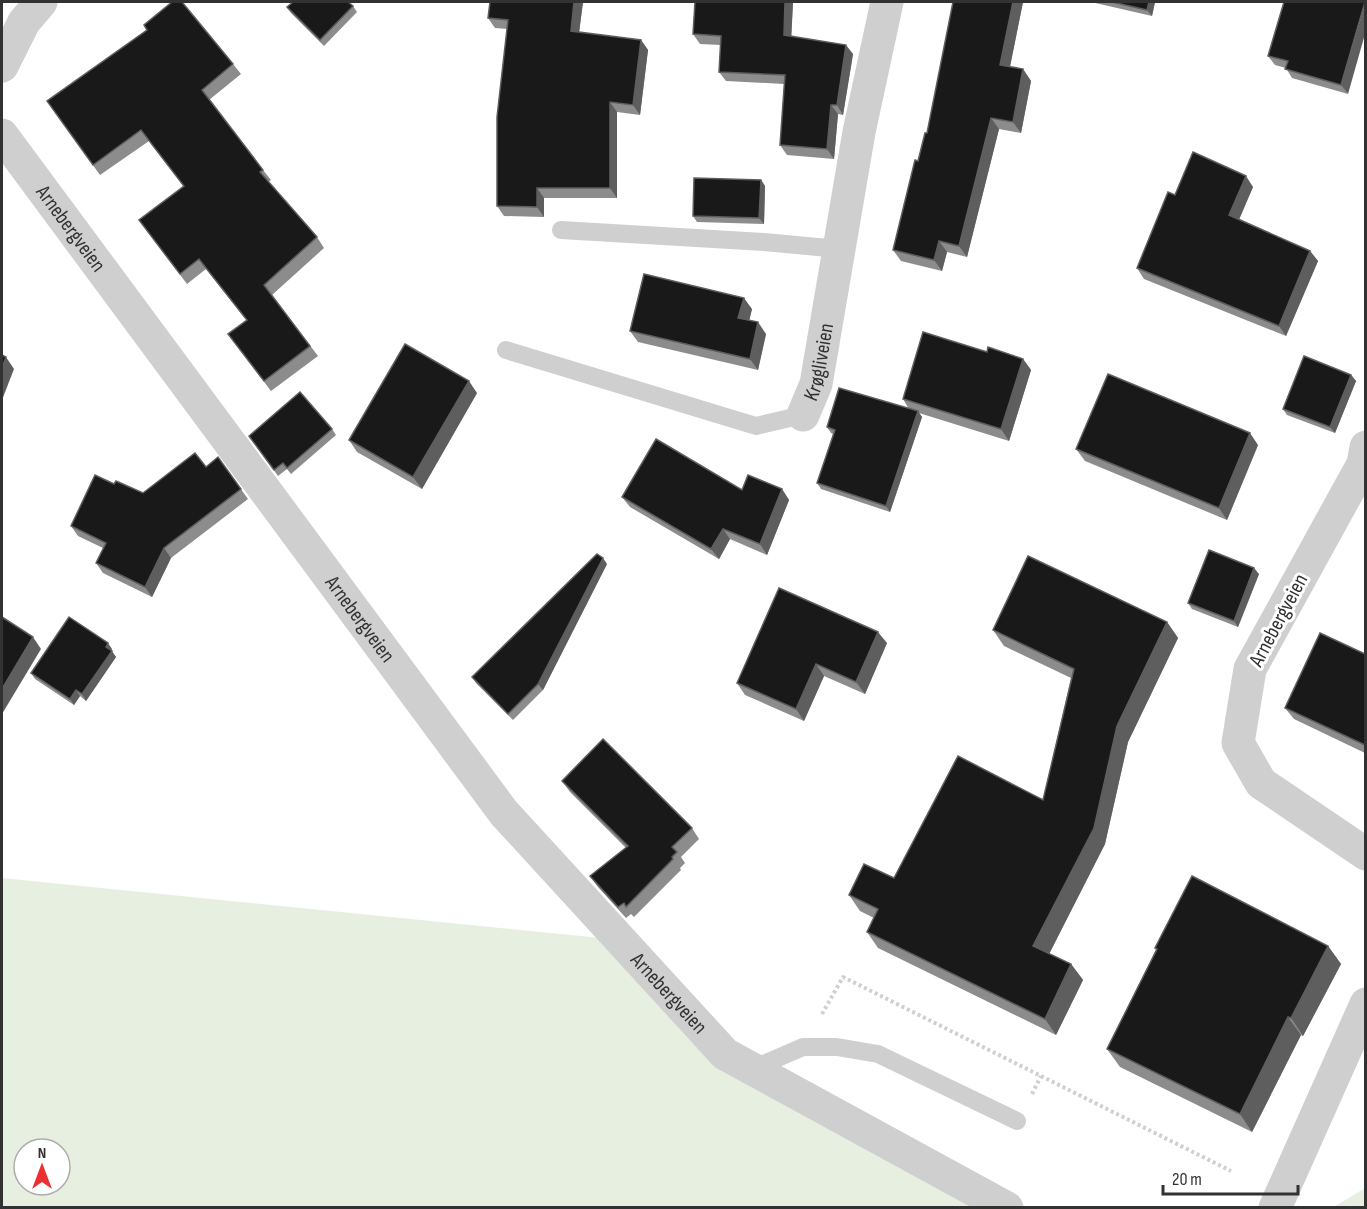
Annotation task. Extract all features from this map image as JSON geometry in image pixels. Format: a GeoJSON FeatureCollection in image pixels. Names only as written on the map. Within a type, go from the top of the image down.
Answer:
{"type":"FeatureCollection","features":[{"type":"Feature","properties":{"kind":"street"},"geometry":{"type":"LineString","coordinates":[[2,66],[24,22],[41,2]]}},
{"type":"Feature","properties":{"kind":"street","name":"Krøgliveien"},"geometry":{"type":"LineString","coordinates":[[803,416],[816,384],[859,132],[887,2]]}},
{"type":"Feature","properties":{"kind":"street","name":"Arnebergveien"},"geometry":{"type":"LineString","coordinates":[[2,135],[504,813],[725,1054],[1007,1208]]}},
{"type":"Feature","properties":{"kind":"street","name":"Arnebergveien"},"geometry":{"type":"LineString","coordinates":[[1365,447],[1363,464],[1250,669],[1238,743],[1261,783],[1365,854]]}},
{"type":"Feature","properties":{"kind":"street"},"geometry":{"type":"LineString","coordinates":[[1275,1208],[1365,1004]]}},
{"type":"Feature","properties":{"kind":"lane"},"geometry":{"type":"LineString","coordinates":[[561,230],[764,242],[839,249]]}},
{"type":"Feature","properties":{"kind":"lane","name":"Krøgliveien"},"geometry":{"type":"LineString","coordinates":[[506,350],[756,426],[803,416]]}},
{"type":"Feature","properties":{"kind":"lane"},"geometry":{"type":"LineString","coordinates":[[753,1069],[803,1047],[837,1047],[878,1054],[1017,1121]]}},
{"type":"Feature","properties":{"kind":"path"},"geometry":{"type":"LineString","coordinates":[[803,1047],[843,977],[1231,1171]]}},
{"type":"Feature","properties":{"kind":"green space"},"geometry":{"type":"Polygon","coordinates":[[[2,878],[621,940],[725,1054],[1007,1207],[2,1207],[2,878]]]}},
{"type":"Feature","properties":{"kind":"green space"},"geometry":{"type":"Polygon","coordinates":[[[1365,1188],[1365,1207],[1334,1207],[1365,1188]]]}},
{"type":"Feature","properties":{"kind":"building"},"geometry":{"type":"Polygon","coordinates":[[[172,2],[182,2],[233,64],[202,90],[263,170],[260,172],[317,237],[264,285],[310,346],[264,381],[228,334],[247,320],[199,259],[180,274],[139,220],[184,186],[141,130],[93,165],[47,101],[147,30],[144,25],[172,2]]]}},
{"type":"Feature","properties":{"kind":"building"},"geometry":{"type":"Polygon","coordinates":[[[293,2],[348,2],[353,6],[320,40],[287,7],[293,2]]]}},
{"type":"Feature","properties":{"kind":"building"},"geometry":{"type":"Polygon","coordinates":[[[490,2],[574,2],[571,31],[641,40],[633,105],[610,102],[610,188],[537,188],[537,207],[497,206],[497,117],[508,20],[488,18],[490,2]]]}},
{"type":"Feature","properties":{"kind":"building"},"geometry":{"type":"Polygon","coordinates":[[[695,2],[785,2],[784,35],[846,45],[837,105],[831,105],[827,149],[780,145],[785,75],[719,72],[721,36],[693,34],[695,2]]]}},
{"type":"Feature","properties":{"kind":"building"},"geometry":{"type":"Polygon","coordinates":[[[953,2],[1013,2],[1000,65],[1023,69],[1013,122],[991,118],[959,246],[939,241],[934,260],[893,250],[915,160],[918,161],[925,133],[927,133],[953,2]]]}},
{"type":"Feature","properties":{"kind":"building"},"geometry":{"type":"Polygon","coordinates":[[[1112,2],[1149,2],[1147,10],[1112,2]]]}},
{"type":"Feature","properties":{"kind":"building"},"geometry":{"type":"Polygon","coordinates":[[[1284,2],[1365,2],[1341,85],[1285,69],[1288,61],[1268,56],[1284,2]]]}},
{"type":"Feature","properties":{"kind":"building"},"geometry":{"type":"Polygon","coordinates":[[[1193,152],[1246,176],[1229,215],[1310,251],[1279,326],[1137,268],[1168,192],[1175,195],[1193,152]]]}},
{"type":"Feature","properties":{"kind":"building"},"geometry":{"type":"Polygon","coordinates":[[[694,178],[761,180],[759,218],[693,216],[694,178]]]}},
{"type":"Feature","properties":{"kind":"building"},"geometry":{"type":"Polygon","coordinates":[[[644,274],[744,298],[738,318],[758,322],[750,359],[630,331],[644,274]]]}},
{"type":"Feature","properties":{"kind":"building"},"geometry":{"type":"Polygon","coordinates":[[[923,332],[987,352],[988,347],[1023,359],[1001,429],[903,399],[923,332]]]}},
{"type":"Feature","properties":{"kind":"building"},"geometry":{"type":"Polygon","coordinates":[[[405,344],[469,381],[413,477],[349,440],[405,344]]]}},
{"type":"Feature","properties":{"kind":"building"},"geometry":{"type":"Polygon","coordinates":[[[2,355],[6,357],[2,368],[2,355]]]}},
{"type":"Feature","properties":{"kind":"building"},"geometry":{"type":"Polygon","coordinates":[[[1304,356],[1351,375],[1330,427],[1283,409],[1304,356]]]}},
{"type":"Feature","properties":{"kind":"building"},"geometry":{"type":"Polygon","coordinates":[[[1108,374],[1250,433],[1219,508],[1076,449],[1108,374]]]}},
{"type":"Feature","properties":{"kind":"building"},"geometry":{"type":"Polygon","coordinates":[[[839,388],[918,411],[886,506],[817,483],[835,430],[827,427],[839,388]]]}},
{"type":"Feature","properties":{"kind":"building"},"geometry":{"type":"Polygon","coordinates":[[[300,392],[332,429],[287,468],[283,463],[274,470],[249,436],[300,392]]]}},
{"type":"Feature","properties":{"kind":"building"},"geometry":{"type":"Polygon","coordinates":[[[656,439],[742,490],[748,475],[782,489],[760,544],[723,529],[711,549],[622,497],[656,439]]]}},
{"type":"Feature","properties":{"kind":"building"},"geometry":{"type":"Polygon","coordinates":[[[195,453],[206,467],[218,457],[241,489],[164,548],[145,587],[96,563],[106,543],[71,526],[95,475],[143,493],[195,453]]]}},
{"type":"Feature","properties":{"kind":"building"},"geometry":{"type":"Polygon","coordinates":[[[1209,550],[1254,568],[1234,621],[1188,603],[1209,550]]]}},
{"type":"Feature","properties":{"kind":"building"},"geometry":{"type":"Polygon","coordinates":[[[597,554],[603,558],[538,684],[508,714],[472,677],[597,554]]]}},
{"type":"Feature","properties":{"kind":"building"},"geometry":{"type":"Polygon","coordinates":[[[1028,556],[1167,622],[1117,726],[1094,828],[1033,946],[1071,964],[1045,1019],[867,932],[878,909],[849,895],[864,864],[894,878],[958,756],[1043,800],[1074,669],[993,630],[1028,556]]]}},
{"type":"Feature","properties":{"kind":"building"},"geometry":{"type":"Polygon","coordinates":[[[779,588],[878,632],[856,682],[816,664],[796,709],[737,683],[779,588]]]}},
{"type":"Feature","properties":{"kind":"building"},"geometry":{"type":"Polygon","coordinates":[[[2,617],[33,637],[2,689],[2,617]]]}},
{"type":"Feature","properties":{"kind":"building"},"geometry":{"type":"Polygon","coordinates":[[[69,617],[108,643],[106,647],[112,651],[82,694],[76,690],[70,699],[31,673],[69,617]]]}},
{"type":"Feature","properties":{"kind":"building"},"geometry":{"type":"Polygon","coordinates":[[[1320,633],[1365,654],[1365,745],[1285,708],[1320,633]]]}},
{"type":"Feature","properties":{"kind":"building"},"geometry":{"type":"Polygon","coordinates":[[[603,739],[692,828],[672,847],[677,852],[672,857],[673,859],[626,907],[624,903],[618,907],[590,876],[628,846],[562,781],[603,739]]]}},
{"type":"Feature","properties":{"kind":"building"},"geometry":{"type":"Polygon","coordinates":[[[1192,876],[1328,946],[1291,1018],[1288,1017],[1240,1114],[1107,1049],[1192,876]]]}}]}
